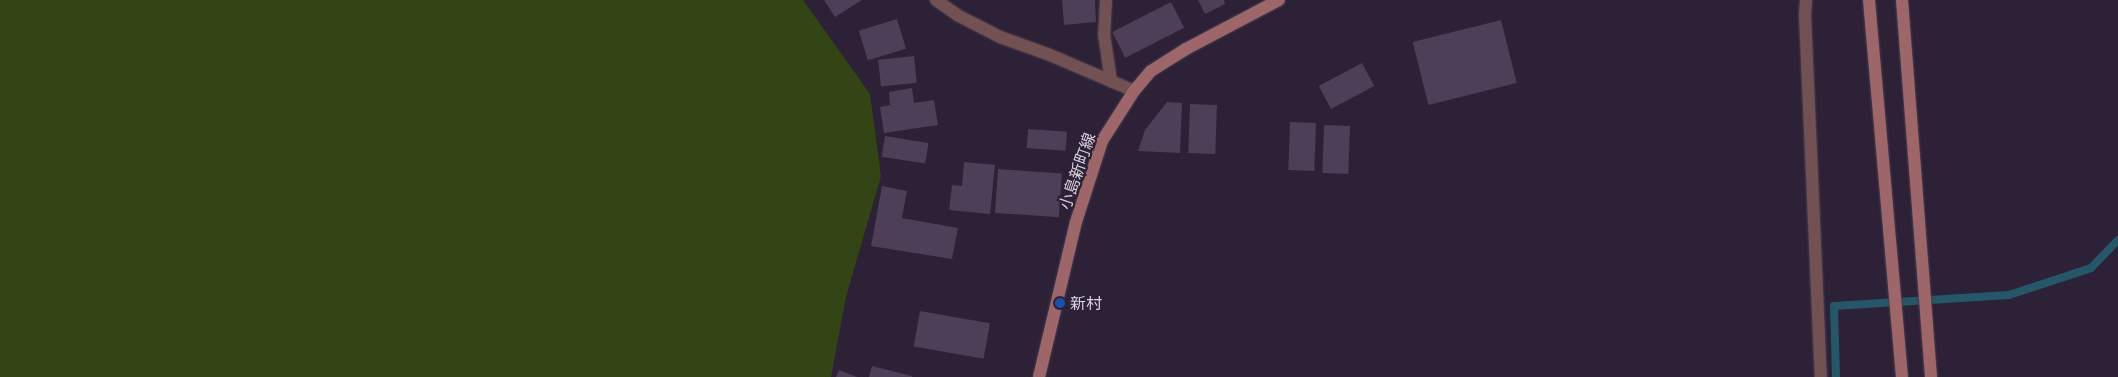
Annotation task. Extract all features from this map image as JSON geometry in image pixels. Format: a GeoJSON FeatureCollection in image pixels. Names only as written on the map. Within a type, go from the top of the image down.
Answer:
{"type":"FeatureCollection","features":[{"type":"Feature","properties":{"kind":"street"},"geometry":{"type":"LineString","coordinates":[[936,0],[959,16],[1000,37],[1134,90]]}},
{"type":"Feature","properties":{"kind":"street"},"geometry":{"type":"LineString","coordinates":[[1106,0],[1104,34],[1111,81]]}},
{"type":"Feature","properties":{"kind":"street","name":"小島新町線"},"geometry":{"type":"LineString","coordinates":[[1039,377],[1076,222],[1102,141],[1134,90],[1151,71],[1186,48],[1279,0]]}},
{"type":"Feature","properties":{"kind":"street"},"geometry":{"type":"LineString","coordinates":[[1806,0],[1805,15],[1821,377]]}},
{"type":"Feature","properties":{"kind":"street"},"geometry":{"type":"LineString","coordinates":[[1869,0],[1902,377]]}},
{"type":"Feature","properties":{"kind":"street"},"geometry":{"type":"LineString","coordinates":[[1902,0],[1931,377]]}},
{"type":"Feature","properties":{"kind":"green space"},"geometry":{"type":"Polygon","coordinates":[[[0,0],[803,0],[870,94],[881,176],[846,297],[831,377],[0,377],[0,0]]]}},
{"type":"Feature","properties":{"kind":"building"},"geometry":{"type":"Polygon","coordinates":[[[824,0],[862,0],[835,17],[824,0]]]}},
{"type":"Feature","properties":{"kind":"building"},"geometry":{"type":"Polygon","coordinates":[[[1062,0],[1095,0],[1096,22],[1064,25],[1062,0]]]}},
{"type":"Feature","properties":{"kind":"building"},"geometry":{"type":"Polygon","coordinates":[[[1198,0],[1224,0],[1225,4],[1205,14],[1198,0]]]}},
{"type":"Feature","properties":{"kind":"building"},"geometry":{"type":"Polygon","coordinates":[[[1171,2],[1184,28],[1125,58],[1112,32],[1171,2]]]}},
{"type":"Feature","properties":{"kind":"building"},"geometry":{"type":"Polygon","coordinates":[[[897,19],[906,49],[868,60],[859,31],[897,19]]]}},
{"type":"Feature","properties":{"kind":"building"},"geometry":{"type":"Polygon","coordinates":[[[1501,20],[1517,83],[1428,105],[1413,42],[1501,20]]]}},
{"type":"Feature","properties":{"kind":"building"},"geometry":{"type":"Polygon","coordinates":[[[914,56],[917,83],[881,87],[878,60],[914,56]]]}},
{"type":"Feature","properties":{"kind":"building"},"geometry":{"type":"Polygon","coordinates":[[[1362,63],[1374,86],[1331,109],[1319,86],[1362,63]]]}},
{"type":"Feature","properties":{"kind":"building"},"geometry":{"type":"Polygon","coordinates":[[[912,88],[914,103],[934,100],[938,125],[884,133],[880,107],[890,105],[889,92],[912,88]]]}},
{"type":"Feature","properties":{"kind":"building"},"geometry":{"type":"Polygon","coordinates":[[[1167,102],[1182,103],[1180,153],[1138,151],[1145,130],[1167,102]]]}},
{"type":"Feature","properties":{"kind":"building"},"geometry":{"type":"Polygon","coordinates":[[[1190,104],[1217,105],[1215,154],[1188,153],[1190,104]]]}},
{"type":"Feature","properties":{"kind":"building"},"geometry":{"type":"Polygon","coordinates":[[[1290,122],[1316,123],[1314,171],[1288,170],[1290,122]]]}},
{"type":"Feature","properties":{"kind":"building"},"geometry":{"type":"Polygon","coordinates":[[[1324,125],[1350,126],[1348,174],[1322,173],[1324,125]]]}},
{"type":"Feature","properties":{"kind":"building"},"geometry":{"type":"Polygon","coordinates":[[[1028,129],[1067,132],[1066,151],[1027,148],[1028,129]]]}},
{"type":"Feature","properties":{"kind":"building"},"geometry":{"type":"Polygon","coordinates":[[[885,136],[928,143],[925,164],[882,157],[885,136]]]}},
{"type":"Feature","properties":{"kind":"building"},"geometry":{"type":"Polygon","coordinates":[[[964,162],[995,165],[990,214],[949,210],[952,185],[962,186],[964,162]]]}},
{"type":"Feature","properties":{"kind":"building"},"geometry":{"type":"Polygon","coordinates":[[[998,169],[1062,173],[1059,217],[995,213],[998,169]]]}},
{"type":"Feature","properties":{"kind":"building"},"geometry":{"type":"Polygon","coordinates":[[[882,186],[907,191],[902,218],[958,228],[952,259],[871,246],[882,186]]]}},
{"type":"Feature","properties":{"kind":"building"},"geometry":{"type":"Polygon","coordinates":[[[920,311],[990,323],[984,359],[914,346],[920,311]]]}},
{"type":"Feature","properties":{"kind":"building"},"geometry":{"type":"Polygon","coordinates":[[[872,366],[912,376],[912,377],[869,377],[872,366]]]}},
{"type":"Feature","properties":{"kind":"building"},"geometry":{"type":"Polygon","coordinates":[[[839,370],[857,377],[836,377],[839,370]]]}},
{"type":"Feature","properties":{"kind":"waterway"},"geometry":{"type":"LineString","coordinates":[[1836,377],[1834,306],[2009,295],[2091,268],[2118,240]]}},
{"type":"Feature","properties":{"kind":"place","name":"新村"},"geometry":{"type":"Point","coordinates":[1060,303]}}]}
